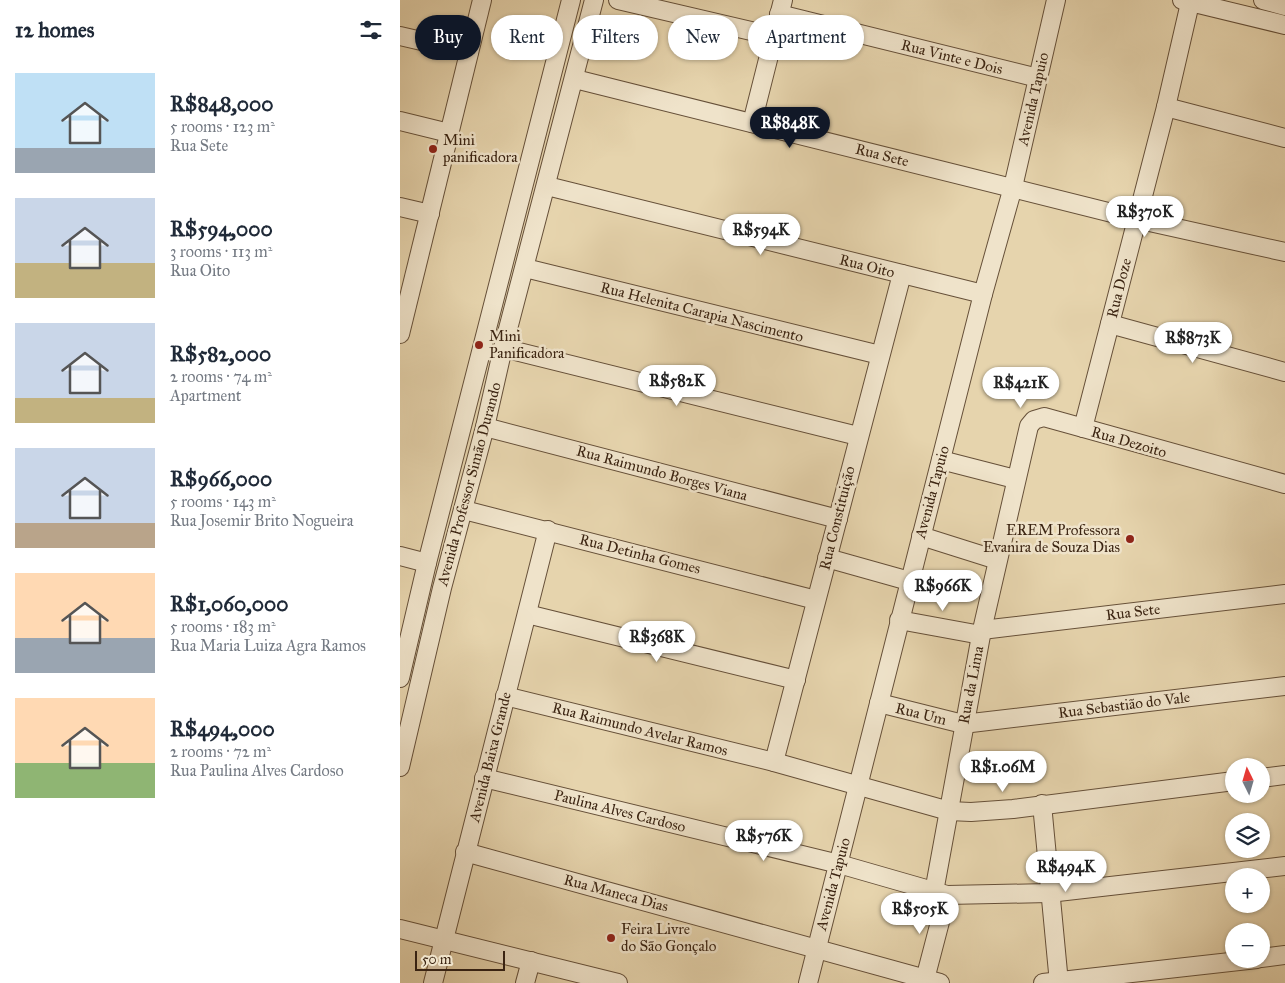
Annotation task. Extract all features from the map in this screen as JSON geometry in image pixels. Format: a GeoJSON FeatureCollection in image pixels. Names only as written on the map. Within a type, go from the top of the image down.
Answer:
{"type":"FeatureCollection","features":[{"type":"Feature","properties":{"kind":"street"},"geometry":{"type":"LineString","coordinates":[[478,15],[482,0]]}},
{"type":"Feature","properties":{"kind":"street","name":"Avenida Professor Simão Durando"},"geometry":{"type":"LineString","coordinates":[[400,678],[405,641],[427,563],[571,0]]}},
{"type":"Feature","properties":{"kind":"street","name":"Avenida Professor Simão Durando"},"geometry":{"type":"LineString","coordinates":[[400,767],[442,588],[464,510],[503,348],[575,79],[594,0]]}},
{"type":"Feature","properties":{"kind":"street"},"geometry":{"type":"LineString","coordinates":[[618,0],[748,30]]}},
{"type":"Feature","properties":{"kind":"street","name":"Avenida Tapuio"},"geometry":{"type":"LineString","coordinates":[[808,983],[920,536],[1013,187],[1056,0]]}},
{"type":"Feature","properties":{"kind":"street"},"geometry":{"type":"LineString","coordinates":[[1262,0],[1285,6]]}},
{"type":"Feature","properties":{"kind":"street"},"geometry":{"type":"LineString","coordinates":[[1186,1],[1285,25]]}},
{"type":"Feature","properties":{"kind":"street","name":"Rua Doze"},"geometry":{"type":"LineString","coordinates":[[1083,428],[1166,107],[1186,1]]}},
{"type":"Feature","properties":{"kind":"street","name":"Rua Vinte e Dois"},"geometry":{"type":"LineString","coordinates":[[781,7],[1038,78]]}},
{"type":"Feature","properties":{"kind":"street"},"geometry":{"type":"LineString","coordinates":[[400,36],[415,39]]}},
{"type":"Feature","properties":{"kind":"street"},"geometry":{"type":"LineString","coordinates":[[400,334],[405,294],[430,214],[467,60]]}},
{"type":"Feature","properties":{"kind":"street"},"geometry":{"type":"LineString","coordinates":[[752,123],[767,60]]}},
{"type":"Feature","properties":{"kind":"street","name":"Rua Sete"},"geometry":{"type":"LineString","coordinates":[[575,79],[1136,219],[1285,252]]}},
{"type":"Feature","properties":{"kind":"street"},"geometry":{"type":"LineString","coordinates":[[1166,107],[1285,138]]}},
{"type":"Feature","properties":{"kind":"street"},"geometry":{"type":"LineString","coordinates":[[400,121],[449,133]]}},
{"type":"Feature","properties":{"kind":"street","name":"Rua Oito"},"geometry":{"type":"LineString","coordinates":[[547,186],[983,294]]}},
{"type":"Feature","properties":{"kind":"street"},"geometry":{"type":"LineString","coordinates":[[400,207],[430,214]]}},
{"type":"Feature","properties":{"kind":"street","name":"Rua Helenita Carapia Nascimento"},"geometry":{"type":"LineString","coordinates":[[524,268],[880,355]]}},
{"type":"Feature","properties":{"kind":"street","name":"Rua Constituição"},"geometry":{"type":"LineString","coordinates":[[774,762],[902,274]]}},
{"type":"Feature","properties":{"kind":"street"},"geometry":{"type":"LineString","coordinates":[[1110,324],[1285,372]]}},
{"type":"Feature","properties":{"kind":"street"},"geometry":{"type":"LineString","coordinates":[[503,348],[858,436]]}},
{"type":"Feature","properties":{"kind":"street","name":"Rua Dezoito"},"geometry":{"type":"LineString","coordinates":[[1015,479],[1029,426],[1034,420],[1044,417],[1285,484]]}},
{"type":"Feature","properties":{"kind":"street","name":"Rua Raimundo Borges Viana"},"geometry":{"type":"LineString","coordinates":[[485,427],[838,519]]}},
{"type":"Feature","properties":{"kind":"street"},"geometry":{"type":"LineString","coordinates":[[941,460],[1015,479]]}},
{"type":"Feature","properties":{"kind":"street","name":"Rua da Lima"},"geometry":{"type":"LineString","coordinates":[[930,982],[949,811],[981,633],[1015,479]]}},
{"type":"Feature","properties":{"kind":"street","name":"Rua Detinha Gomes"},"geometry":{"type":"LineString","coordinates":[[464,510],[816,600]]}},
{"type":"Feature","properties":{"kind":"street","name":"Avenida Baixa Grande"},"geometry":{"type":"LineString","coordinates":[[433,983],[548,530]]}},
{"type":"Feature","properties":{"kind":"street"},"geometry":{"type":"LineString","coordinates":[[920,536],[997,560]]}},
{"type":"Feature","properties":{"kind":"street"},"geometry":{"type":"LineString","coordinates":[[400,556],[427,563],[442,588]]}},
{"type":"Feature","properties":{"kind":"street"},"geometry":{"type":"LineString","coordinates":[[827,558],[909,581]]}},
{"type":"Feature","properties":{"kind":"street","name":"Rua Sete"},"geometry":{"type":"LineString","coordinates":[[899,620],[981,633],[1285,594]]}},
{"type":"Feature","properties":{"kind":"street"},"geometry":{"type":"LineString","coordinates":[[527,614],[796,680]]}},
{"type":"Feature","properties":{"kind":"street"},"geometry":{"type":"LineString","coordinates":[[400,678],[420,684]]}},
{"type":"Feature","properties":{"kind":"street","name":"Rua Sebastião do Vale"},"geometry":{"type":"LineString","coordinates":[[964,724],[1285,686]]}},
{"type":"Feature","properties":{"kind":"street","name":"Rua Raimundo Avelar Ramos"},"geometry":{"type":"LineString","coordinates":[[505,696],[774,762],[949,811],[971,812],[1225,782]]}},
{"type":"Feature","properties":{"kind":"street","name":"Rua Um"},"geometry":{"type":"LineString","coordinates":[[879,703],[964,724]]}},
{"type":"Feature","properties":{"kind":"street"},"geometry":{"type":"LineString","coordinates":[[1270,777],[1285,775]]}},
{"type":"Feature","properties":{"kind":"street","name":"Paulina Alves Cardoso"},"geometry":{"type":"LineString","coordinates":[[484,778],[839,864],[941,894],[1049,893],[1285,866]]}},
{"type":"Feature","properties":{"kind":"street"},"geometry":{"type":"LineString","coordinates":[[1042,804],[1054,983],[1225,963]]}},
{"type":"Feature","properties":{"kind":"street","name":"Rua Maneca Dias"},"geometry":{"type":"LineString","coordinates":[[465,852],[817,948],[930,982]]}},
{"type":"Feature","properties":{"kind":"street"},"geometry":{"type":"LineString","coordinates":[[400,929],[618,983]]}},
{"type":"Feature","properties":{"kind":"street"},"geometry":{"type":"LineString","coordinates":[[1270,957],[1285,956]]}},
{"type":"Feature","properties":{"kind":"street"},"geometry":{"type":"LineString","coordinates":[[525,983],[531,961]]}},
{"type":"Feature","properties":{"kind":"place","name":"Mini panificadora"},"geometry":{"type":"Point","coordinates":[433,149]}},
{"type":"Feature","properties":{"kind":"place","name":"Mini Panificadora"},"geometry":{"type":"Point","coordinates":[479,345]}},
{"type":"Feature","properties":{"kind":"place","name":"EREM Professora Evanira de Souza Dias"},"geometry":{"type":"Point","coordinates":[1130,539]}},
{"type":"Feature","properties":{"kind":"place","name":"Feira Livre do São Gonçalo"},"geometry":{"type":"Point","coordinates":[611,938]}}]}
